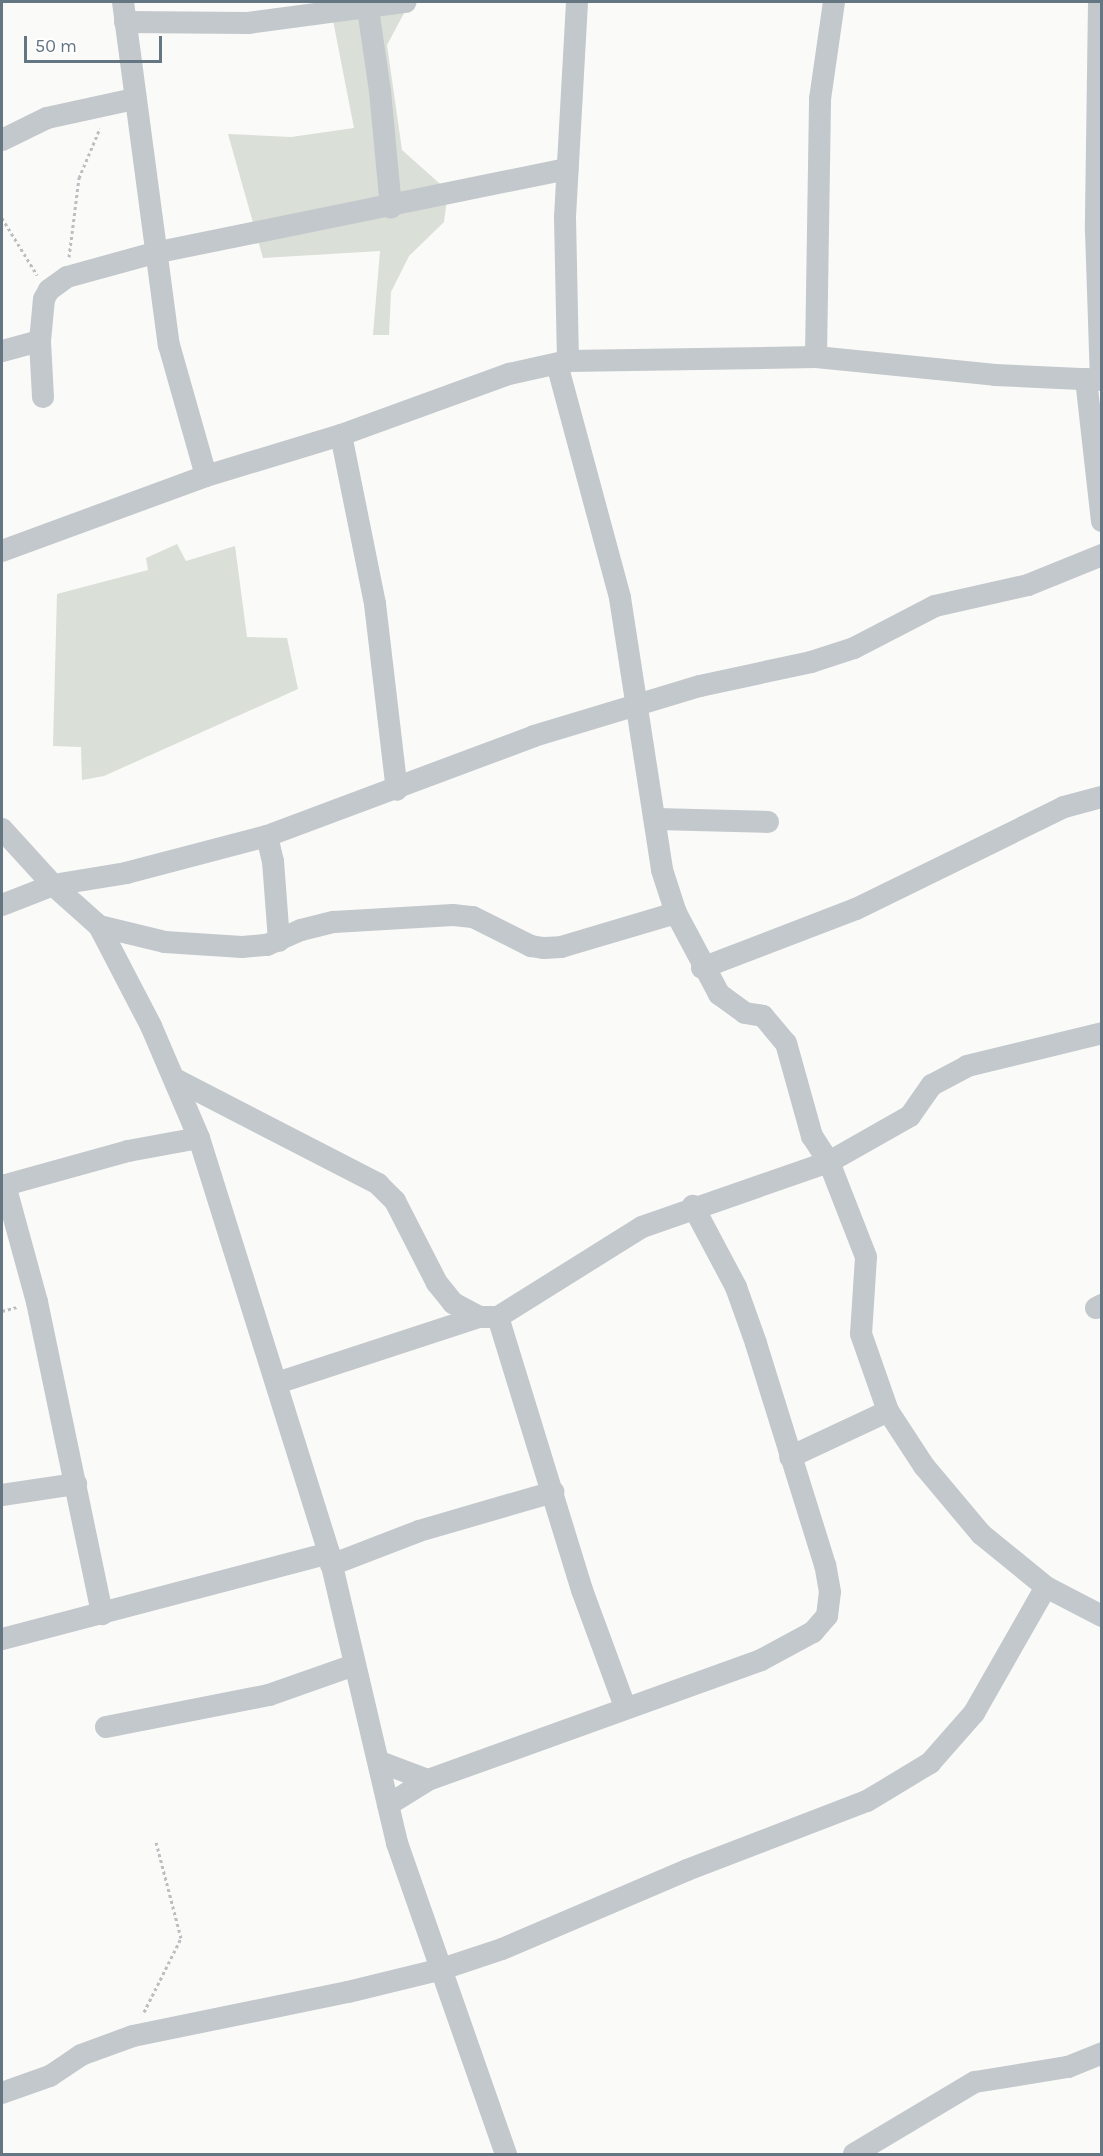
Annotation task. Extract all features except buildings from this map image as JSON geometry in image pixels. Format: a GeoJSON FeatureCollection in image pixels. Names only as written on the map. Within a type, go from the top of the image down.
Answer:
{"type":"FeatureCollection","features":[{"type":"Feature","properties":{"kind":"street"},"geometry":{"type":"LineString","coordinates":[[206,476],[169,345],[154,253],[123,101],[124,12],[248,23],[367,4],[406,2]]}},
{"type":"Feature","properties":{"kind":"street"},"geometry":{"type":"LineString","coordinates":[[577,2],[564,269],[563,363],[620,598],[656,819],[662,870],[676,913],[702,968],[719,994],[745,1012],[763,1016],[786,1043],[812,1136],[829,1162],[866,1257],[861,1334],[888,1411],[953,1504],[981,1534],[1046,1587],[1098,1610]]}},
{"type":"Feature","properties":{"kind":"street"},"geometry":{"type":"LineString","coordinates":[[816,357],[820,99],[834,2]]}},
{"type":"Feature","properties":{"kind":"street"},"geometry":{"type":"LineString","coordinates":[[367,4],[380,91],[391,207]]}},
{"type":"Feature","properties":{"kind":"street"},"geometry":{"type":"LineString","coordinates":[[1095,4],[1099,74],[1096,380],[1101,521]]}},
{"type":"Feature","properties":{"kind":"street"},"geometry":{"type":"LineString","coordinates":[[2,140],[47,118],[123,101]]}},
{"type":"Feature","properties":{"kind":"street"},"geometry":{"type":"LineString","coordinates":[[43,397],[41,316],[58,283],[154,253],[391,207],[568,169]]}},
{"type":"Feature","properties":{"kind":"street"},"geometry":{"type":"LineString","coordinates":[[2,351],[40,341]]}},
{"type":"Feature","properties":{"kind":"street"},"geometry":{"type":"LineString","coordinates":[[2,550],[206,476],[341,435],[509,374],[563,363],[816,357],[1096,380]]}},
{"type":"Feature","properties":{"kind":"street"},"geometry":{"type":"LineString","coordinates":[[341,435],[375,604],[397,790]]}},
{"type":"Feature","properties":{"kind":"street"},"geometry":{"type":"LineString","coordinates":[[2,905],[53,885],[126,873],[267,836],[397,790],[534,736],[638,707],[700,686],[811,662],[854,648],[934,606],[1028,585],[1101,555]]}},
{"type":"Feature","properties":{"kind":"street"},"geometry":{"type":"LineString","coordinates":[[702,968],[856,909],[1064,807],[1101,797]]}},
{"type":"Feature","properties":{"kind":"street"},"geometry":{"type":"LineString","coordinates":[[656,819],[768,822]]}},
{"type":"Feature","properties":{"kind":"street"},"geometry":{"type":"LineString","coordinates":[[2,829],[53,885],[99,926],[175,1079],[199,1138],[330,1559],[354,1665],[380,1762],[388,1805],[415,1901],[442,1969],[506,2154]]}},
{"type":"Feature","properties":{"kind":"street"},"geometry":{"type":"LineString","coordinates":[[267,836],[273,861],[279,940]]}},
{"type":"Feature","properties":{"kind":"street"},"geometry":{"type":"LineString","coordinates":[[99,926],[191,945],[255,946],[279,940],[301,930],[334,922],[453,915],[473,917],[531,946],[544,948],[561,947],[676,913]]}},
{"type":"Feature","properties":{"kind":"street"},"geometry":{"type":"LineString","coordinates":[[277,1383],[488,1317],[642,1227],[693,1206],[829,1162],[910,1116],[932,1086],[959,1070],[1101,1033]]}},
{"type":"Feature","properties":{"kind":"street"},"geometry":{"type":"LineString","coordinates":[[175,1079],[378,1184],[395,1201],[437,1283],[453,1303],[488,1317],[553,1492],[582,1590],[625,1707]]}},
{"type":"Feature","properties":{"kind":"street"},"geometry":{"type":"LineString","coordinates":[[102,1614],[20,1228],[3,1185],[128,1151],[199,1138]]}},
{"type":"Feature","properties":{"kind":"street"},"geometry":{"type":"LineString","coordinates":[[388,1805],[428,1780],[625,1707],[705,1683],[792,1646],[813,1632],[827,1616],[830,1592],[825,1565],[736,1287],[693,1206]]}},
{"type":"Feature","properties":{"kind":"street"},"geometry":{"type":"LineString","coordinates":[[790,1457],[888,1411]]}},
{"type":"Feature","properties":{"kind":"street"},"geometry":{"type":"LineString","coordinates":[[2,1495],[76,1484]]}},
{"type":"Feature","properties":{"kind":"street"},"geometry":{"type":"LineString","coordinates":[[2,1639],[330,1559],[553,1492]]}},
{"type":"Feature","properties":{"kind":"street"},"geometry":{"type":"LineString","coordinates":[[2,2093],[50,2076],[81,2055],[133,2036],[442,1969],[502,1949],[687,1870],[794,1832],[867,1801],[930,1762],[974,1713],[1046,1587]]}},
{"type":"Feature","properties":{"kind":"street"},"geometry":{"type":"LineString","coordinates":[[106,1727],[269,1695],[354,1665]]}},
{"type":"Feature","properties":{"kind":"street"},"geometry":{"type":"LineString","coordinates":[[380,1762],[428,1780]]}},
{"type":"Feature","properties":{"kind":"street"},"geometry":{"type":"LineString","coordinates":[[854,2154],[975,2082],[1068,2067],[1101,2053]]}},
{"type":"Feature","properties":{"kind":"path"},"geometry":{"type":"LineString","coordinates":[[58,283],[82,165],[123,101]]}},
{"type":"Feature","properties":{"kind":"path"},"geometry":{"type":"LineString","coordinates":[[2,218],[58,283]]}},
{"type":"Feature","properties":{"kind":"path"},"geometry":{"type":"LineString","coordinates":[[133,2036],[181,1938],[156,1842]]}},
{"type":"Feature","properties":{"kind":"shaded area"},"geometry":{"type":"Polygon","coordinates":[[[410,2],[387,45],[402,150],[448,191],[444,222],[409,256],[391,292],[389,335],[373,335],[380,251],[263,258],[228,134],[291,137],[354,128],[330,5],[410,2]]]}},
{"type":"Feature","properties":{"kind":"shaded area"},"geometry":{"type":"Polygon","coordinates":[[[177,544],[186,561],[235,546],[247,637],[287,638],[298,689],[104,776],[82,780],[81,747],[53,746],[57,594],[148,570],[146,558],[177,544]]]}}]}
